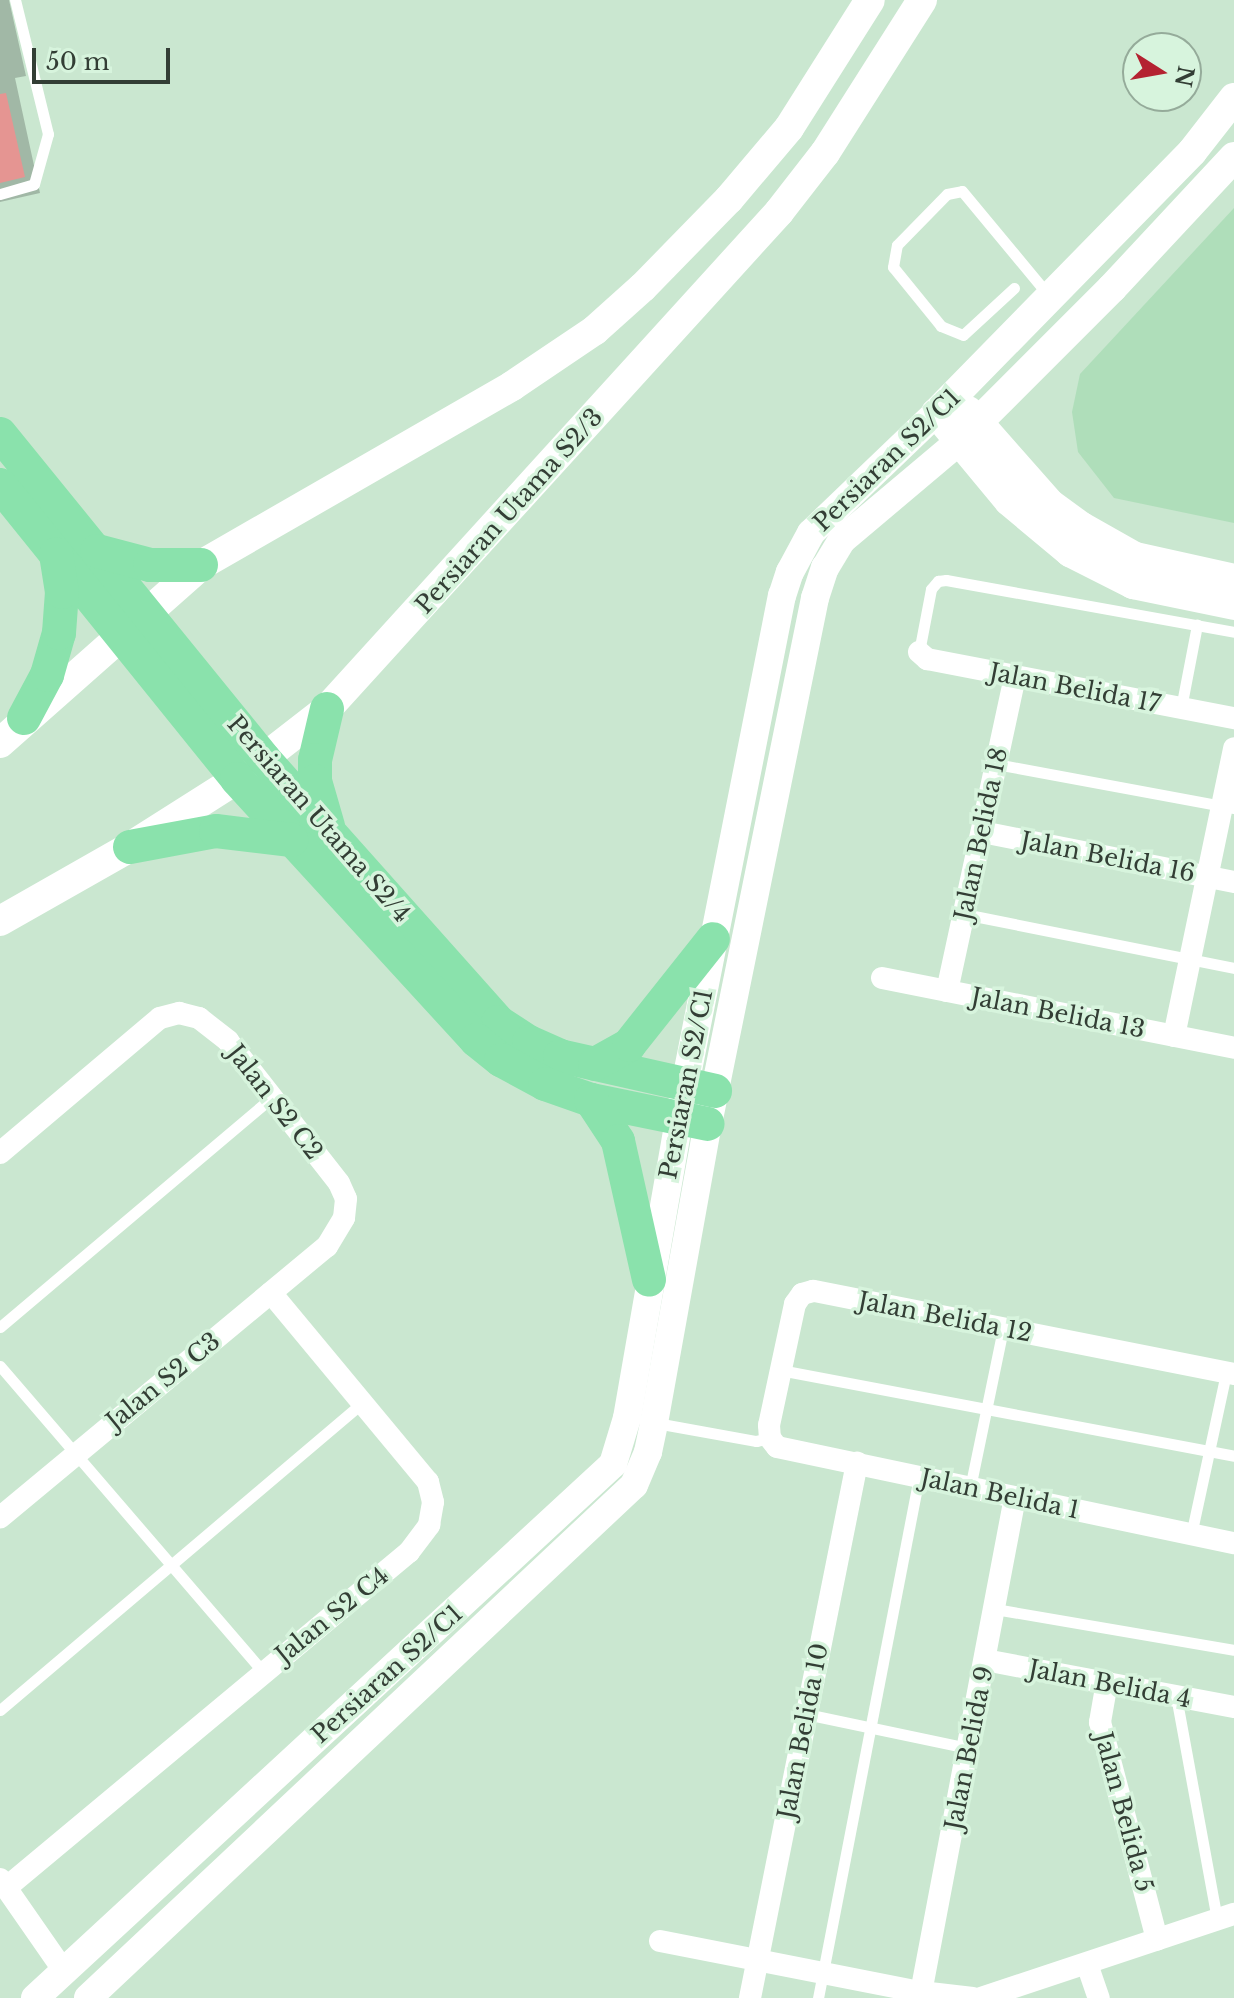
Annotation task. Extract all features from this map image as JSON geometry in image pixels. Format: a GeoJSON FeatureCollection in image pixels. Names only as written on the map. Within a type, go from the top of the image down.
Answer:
{"type":"FeatureCollection","features":[{"type":"Feature","properties":{"kind":"main road"},"geometry":{"type":"LineString","coordinates":[[0,743],[24,718],[201,565],[512,386],[595,330],[643,287],[729,199],[789,128],[870,0]]}},
{"type":"Feature","properties":{"kind":"main road","name":"Persiaran Utama S2/3"},"geometry":{"type":"LineString","coordinates":[[0,921],[130,847],[237,779],[327,709],[779,212],[833,142],[922,0]]}},
{"type":"Feature","properties":{"kind":"main road","name":"Persiaran S2/C1"},"geometry":{"type":"LineString","coordinates":[[946,403],[1192,152],[1234,98]]}},
{"type":"Feature","properties":{"kind":"main road"},"geometry":{"type":"LineString","coordinates":[[968,434],[1234,157]]}},
{"type":"Feature","properties":{"kind":"main road"},"geometry":{"type":"LineString","coordinates":[[946,403],[1020,512],[1070,552],[1133,584],[1234,605]]}},
{"type":"Feature","properties":{"kind":"main road","name":"Persiaran Utama S2/4"},"geometry":{"type":"LineString","coordinates":[[0,434],[264,759],[498,1022],[540,1047],[595,1064],[697,1105]]}},
{"type":"Feature","properties":{"kind":"main road"},"geometry":{"type":"LineString","coordinates":[[968,434],[1050,504],[1082,527],[1135,557],[1234,579]]}},
{"type":"Feature","properties":{"kind":"main road","name":"Persiaran Utama S2/4"},"geometry":{"type":"LineString","coordinates":[[0,485],[237,779],[476,1040],[501,1060],[545,1084],[591,1100],[697,1105]]}},
{"type":"Feature","properties":{"kind":"main road"},"geometry":{"type":"LineString","coordinates":[[24,718],[47,675],[59,633],[62,592],[55,551]]}},
{"type":"Feature","properties":{"kind":"main road"},"geometry":{"type":"LineString","coordinates":[[97,551],[150,565],[201,565]]}},
{"type":"Feature","properties":{"kind":"main road"},"geometry":{"type":"LineString","coordinates":[[327,709],[315,760],[315,781],[331,837]]}},
{"type":"Feature","properties":{"kind":"main road"},"geometry":{"type":"LineString","coordinates":[[130,847],[216,831],[291,840]]}},
{"type":"Feature","properties":{"kind":"main road"},"geometry":{"type":"LineString","coordinates":[[595,1064],[629,1045],[713,939]]}},
{"type":"Feature","properties":{"kind":"main road"},"geometry":{"type":"LineString","coordinates":[[591,1100],[618,1141],[649,1280]]}},
{"type":"Feature","properties":{"kind":"street","name":"Persiaran S2/C1"},"geometry":{"type":"LineString","coordinates":[[35,1998],[602,1478],[640,1421],[697,1105],[713,939],[771,645],[790,572],[823,519],[946,403]]}},
{"type":"Feature","properties":{"kind":"street","name":"Persiaran S2/C1"},"geometry":{"type":"LineString","coordinates":[[88,1998],[634,1485],[648,1452],[640,1421],[649,1280],[697,1105],[815,598],[825,568],[852,531],[968,434]]}},
{"type":"Feature","properties":{"kind":"street","name":"Jalan Belida 17"},"geometry":{"type":"LineString","coordinates":[[919,652],[927,659],[1234,718]]}},
{"type":"Feature","properties":{"kind":"street","name":"Jalan Belida 18"},"geometry":{"type":"LineString","coordinates":[[947,991],[1015,676]]}},
{"type":"Feature","properties":{"kind":"street"},"geometry":{"type":"LineString","coordinates":[[1174,1036],[1207,877],[1228,807],[1234,748]]}},
{"type":"Feature","properties":{"kind":"street","name":"Jalan Belida 16"},"geometry":{"type":"LineString","coordinates":[[982,832],[1234,882]]}},
{"type":"Feature","properties":{"kind":"street","name":"Jalan Belida 13"},"geometry":{"type":"LineString","coordinates":[[882,978],[1234,1048]]}},
{"type":"Feature","properties":{"kind":"street","name":"Jalan S2 C2"},"geometry":{"type":"LineString","coordinates":[[0,1153],[160,1018],[179,1013],[199,1018],[228,1041],[339,1183],[346,1199],[344,1218],[327,1246]]}},
{"type":"Feature","properties":{"kind":"street","name":"Jalan S2 C3"},"geometry":{"type":"LineString","coordinates":[[0,1517],[327,1246]]}},
{"type":"Feature","properties":{"kind":"street","name":"Jalan Belida 12"},"geometry":{"type":"LineString","coordinates":[[770,1438],[780,1370],[795,1304],[802,1294],[813,1291],[1230,1373]]}},
{"type":"Feature","properties":{"kind":"street","name":"Jalan S2 C4"},"geometry":{"type":"LineString","coordinates":[[4,1883],[409,1552],[429,1525],[433,1502],[428,1482],[271,1293]]}},
{"type":"Feature","properties":{"kind":"street","name":"Jalan Belida 1"},"geometry":{"type":"LineString","coordinates":[[770,1438],[777,1447],[1234,1543]]}},
{"type":"Feature","properties":{"kind":"street","name":"Jalan Belida 10"},"geometry":{"type":"LineString","coordinates":[[750,1998],[857,1463]]}},
{"type":"Feature","properties":{"kind":"street","name":"Jalan Belida 9"},"geometry":{"type":"LineString","coordinates":[[920,1995],[1015,1497]]}},
{"type":"Feature","properties":{"kind":"street","name":"Jalan Belida 4"},"geometry":{"type":"LineString","coordinates":[[985,1660],[1234,1707]]}},
{"type":"Feature","properties":{"kind":"street","name":"Jalan Belida 5"},"geometry":{"type":"LineString","coordinates":[[1107,1682],[1100,1722],[1157,1940]]}},
{"type":"Feature","properties":{"kind":"street"},"geometry":{"type":"LineString","coordinates":[[4,1883],[64,1971]]}},
{"type":"Feature","properties":{"kind":"street"},"geometry":{"type":"LineString","coordinates":[[981,1998],[1226,1917]]}},
{"type":"Feature","properties":{"kind":"street"},"geometry":{"type":"LineString","coordinates":[[660,1941],[920,1995],[973,1998]]}},
{"type":"Feature","properties":{"kind":"street"},"geometry":{"type":"LineString","coordinates":[[1087,1964],[1099,1998]]}},
{"type":"Feature","properties":{"kind":"lane"},"geometry":{"type":"LineString","coordinates":[[0,194],[34,184],[48,134],[15,0]]}},
{"type":"Feature","properties":{"kind":"lane"},"geometry":{"type":"LineString","coordinates":[[1014,288],[963,335],[941,326],[893,267],[897,245],[947,194],[962,191],[1051,297]]}},
{"type":"Feature","properties":{"kind":"lane"},"geometry":{"type":"LineString","coordinates":[[919,652],[931,589],[938,581],[1234,632]]}},
{"type":"Feature","properties":{"kind":"lane"},"geometry":{"type":"LineString","coordinates":[[1181,708],[1197,625]]}},
{"type":"Feature","properties":{"kind":"lane"},"geometry":{"type":"LineString","coordinates":[[996,764],[1228,807]]}},
{"type":"Feature","properties":{"kind":"lane"},"geometry":{"type":"LineString","coordinates":[[964,914],[1234,968]]}},
{"type":"Feature","properties":{"kind":"lane"},"geometry":{"type":"LineString","coordinates":[[0,1327],[272,1097]]}},
{"type":"Feature","properties":{"kind":"lane"},"geometry":{"type":"LineString","coordinates":[[970,1488],[1003,1329]]}},
{"type":"Feature","properties":{"kind":"lane"},"geometry":{"type":"LineString","coordinates":[[0,1366],[263,1672]]}},
{"type":"Feature","properties":{"kind":"lane"},"geometry":{"type":"LineString","coordinates":[[780,1370],[1234,1456]]}},
{"type":"Feature","properties":{"kind":"lane"},"geometry":{"type":"LineString","coordinates":[[1191,1535],[1230,1373]]}},
{"type":"Feature","properties":{"kind":"lane"},"geometry":{"type":"LineString","coordinates":[[0,1710],[362,1403]]}},
{"type":"Feature","properties":{"kind":"lane"},"geometry":{"type":"LineString","coordinates":[[640,1421],[756,1441],[770,1438]]}},
{"type":"Feature","properties":{"kind":"lane"},"geometry":{"type":"LineString","coordinates":[[818,1998],[919,1477]]}},
{"type":"Feature","properties":{"kind":"lane"},"geometry":{"type":"LineString","coordinates":[[995,1609],[1234,1650]]}},
{"type":"Feature","properties":{"kind":"lane"},"geometry":{"type":"LineString","coordinates":[[1176,1696],[1226,1917]]}},
{"type":"Feature","properties":{"kind":"lane"},"geometry":{"type":"LineString","coordinates":[[806,1714],[968,1748]]}},
{"type":"Feature","properties":{"kind":"green space"},"geometry":{"type":"Polygon","coordinates":[[[1234,208],[1234,523],[1114,498],[1078,452],[1072,412],[1080,374],[1234,208]]]}},
{"type":"Feature","properties":{"kind":"building"},"geometry":{"type":"Polygon","coordinates":[[[6,93],[25,177],[0,183],[0,94],[6,93]]]}}]}
